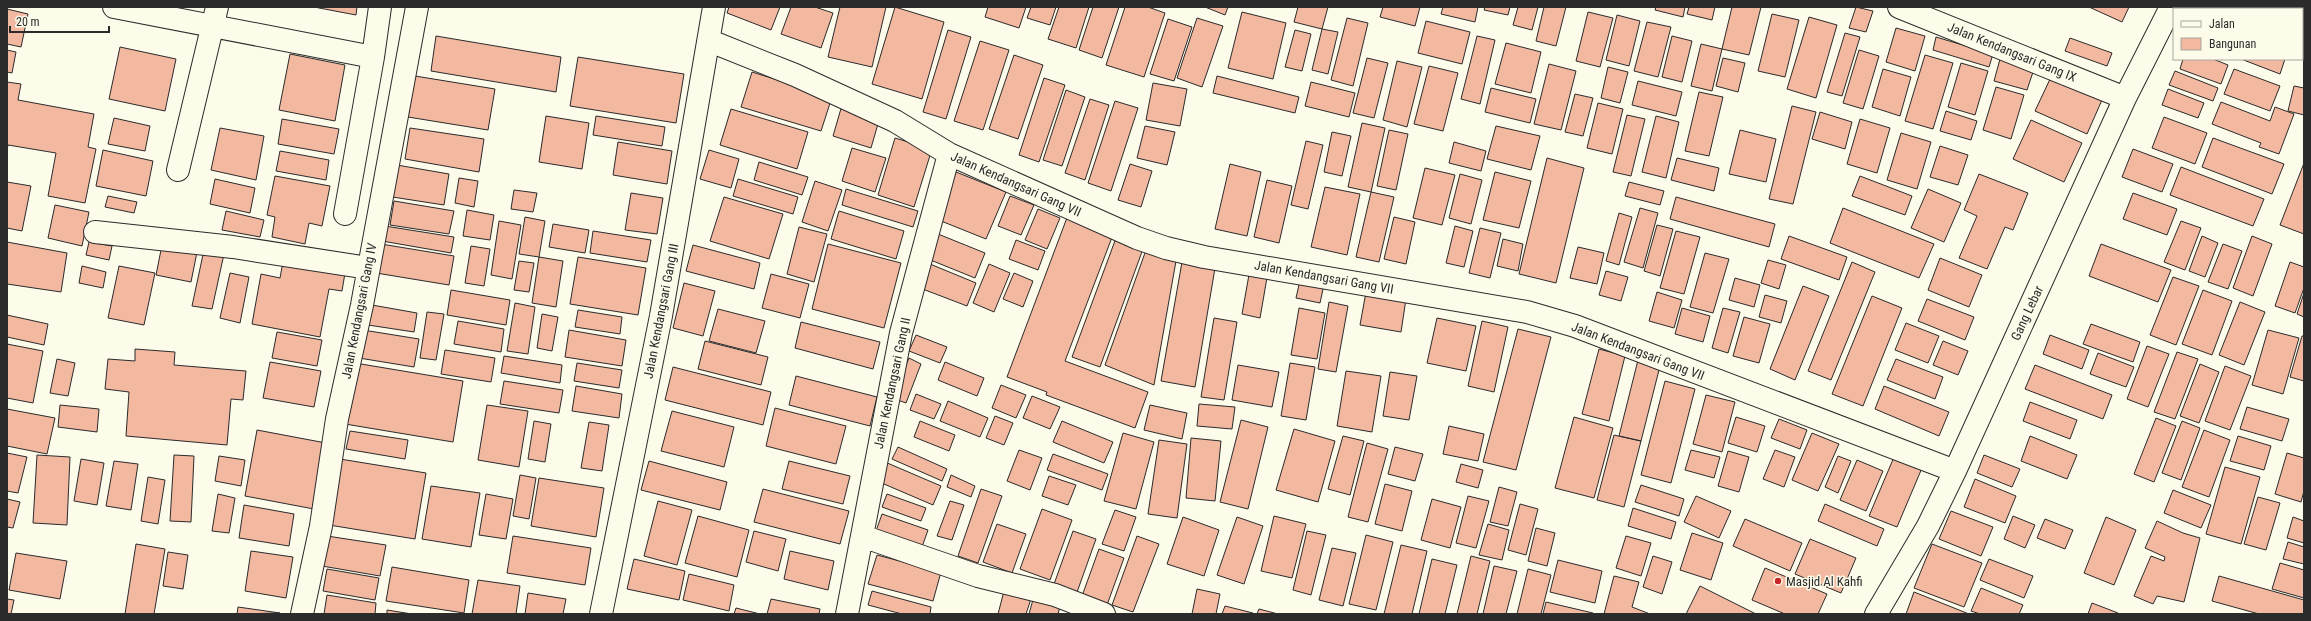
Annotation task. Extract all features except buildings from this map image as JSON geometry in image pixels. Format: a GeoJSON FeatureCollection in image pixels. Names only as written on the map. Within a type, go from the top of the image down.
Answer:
{"type":"FeatureCollection","features":[{"type":"Feature","properties":{"kind":"street"},"geometry":{"type":"LineString","coordinates":[[114,7],[215,16],[373,56]]}},
{"type":"Feature","properties":{"kind":"street"},"geometry":{"type":"LineString","coordinates":[[345,214],[373,56],[380,7]]}},
{"type":"Feature","properties":{"kind":"street","name":"Jalan Kendangsari Gang IV"},"geometry":{"type":"LineString","coordinates":[[302,614],[321,526],[337,419],[368,268],[417,7]]}},
{"type":"Feature","properties":{"kind":"street","name":"Jalan Kendangsari Gang III"},"geometry":{"type":"LineString","coordinates":[[602,614],[661,316],[710,41],[714,7]]}},
{"type":"Feature","properties":{"kind":"street","name":"Jalan Kendangsari Gang IX"},"geometry":{"type":"LineString","coordinates":[[1899,7],[2126,98]]}},
{"type":"Feature","properties":{"kind":"street","name":"Gang Lebar"},"geometry":{"type":"LineString","coordinates":[[1876,614],[1928,526],[1955,472],[2126,98],[2171,7]]}},
{"type":"Feature","properties":{"kind":"street"},"geometry":{"type":"LineString","coordinates":[[178,170],[215,16]]}},
{"type":"Feature","properties":{"kind":"street","name":"Jalan Kendangsari Gang VII"},"geometry":{"type":"LineString","coordinates":[[710,41],[795,75],[895,121],[949,154],[1137,238],[1166,248],[1204,257],[1527,312],[1575,326],[1955,472]]}},
{"type":"Feature","properties":{"kind":"street","name":"Jalan Kendangsari Gang II"},"geometry":{"type":"LineString","coordinates":[[848,614],[901,333],[949,154]]}},
{"type":"Feature","properties":{"kind":"street"},"geometry":{"type":"LineString","coordinates":[[95,232],[233,246],[368,268]]}},
{"type":"Feature","properties":{"kind":"street"},"geometry":{"type":"LineString","coordinates":[[862,536],[978,576],[1055,595],[1104,614]]}},
{"type":"Feature","properties":{"kind":"place","name":"Masjid Al Kahfi"},"geometry":{"type":"Point","coordinates":[1778,581]}}]}
